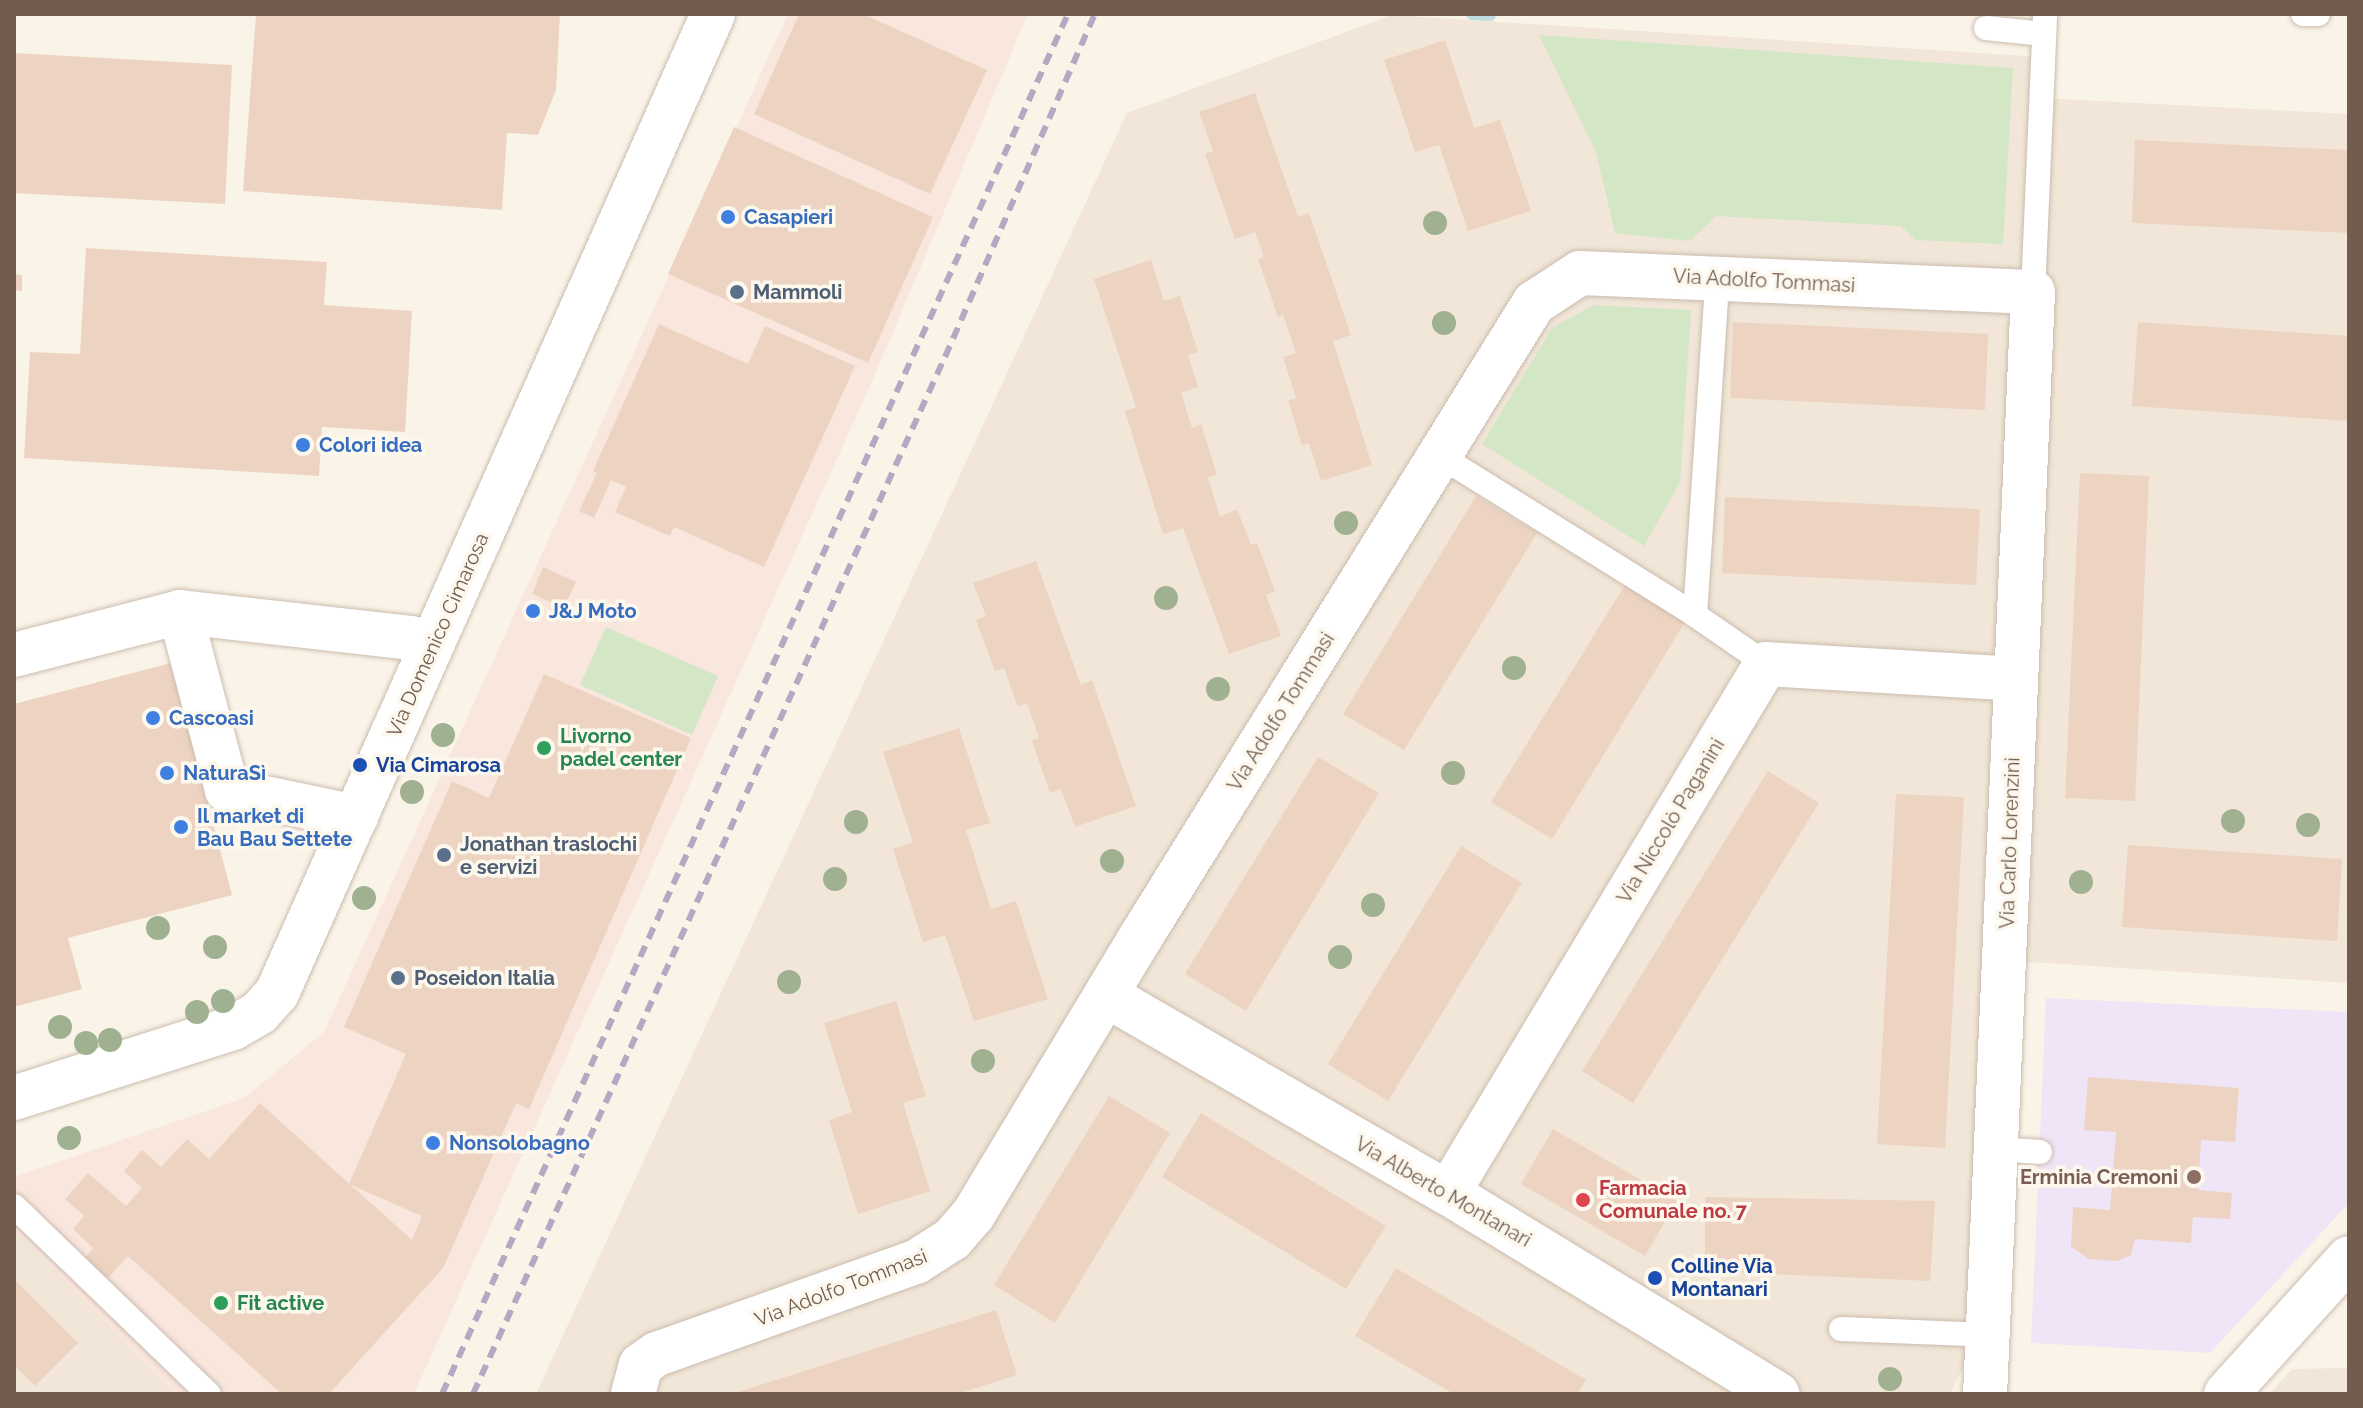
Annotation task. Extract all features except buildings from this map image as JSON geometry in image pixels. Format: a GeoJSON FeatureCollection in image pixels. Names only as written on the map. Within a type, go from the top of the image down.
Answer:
{"type":"FeatureCollection","features":[{"type":"Feature","properties":{"kind":"street","name":"Via Domenico Cimarosa"},"geometry":{"type":"LineString","coordinates":[[14,1098],[233,1028],[259,1013],[282,984],[356,817],[425,640],[713,14]]}},
{"type":"Feature","properties":{"kind":"street","name":"Via Adolfo Tommasi"},"geometry":{"type":"LineString","coordinates":[[633,1394],[641,1365],[657,1354],[916,1262],[952,1239],[987,1195],[1106,995],[1534,303],[1580,273],[2033,292]]}},
{"type":"Feature","properties":{"kind":"street","name":"Via Carlo Lorenzini"},"geometry":{"type":"LineString","coordinates":[[1985,1394],[2033,292]]}},
{"type":"Feature","properties":{"kind":"street"},"geometry":{"type":"LineString","coordinates":[[14,655],[180,612],[425,640]]}},
{"type":"Feature","properties":{"kind":"street"},"geometry":{"type":"LineString","coordinates":[[180,612],[227,790],[356,817]]}},
{"type":"Feature","properties":{"kind":"street"},"geometry":{"type":"LineString","coordinates":[[1766,664],[2016,679]]}},
{"type":"Feature","properties":{"kind":"street","name":"Via Niccolò Paganini"},"geometry":{"type":"LineString","coordinates":[[1448,1193],[1766,664]]}},
{"type":"Feature","properties":{"kind":"street","name":"Via Alberto Montanari"},"geometry":{"type":"LineString","coordinates":[[1106,995],[1448,1193],[1777,1394]]}},
{"type":"Feature","properties":{"kind":"street"},"geometry":{"type":"LineString","coordinates":[[2226,1394],[2349,1258]]}},
{"type":"Feature","properties":{"kind":"lane"},"geometry":{"type":"LineString","coordinates":[[2303,14],[2318,14]]}},
{"type":"Feature","properties":{"kind":"lane"},"geometry":{"type":"LineString","coordinates":[[1986,28],[2045,24],[2033,292]]}},
{"type":"Feature","properties":{"kind":"lane"},"geometry":{"type":"LineString","coordinates":[[1695,615],[1717,280]]}},
{"type":"Feature","properties":{"kind":"lane"},"geometry":{"type":"LineString","coordinates":[[1440,456],[1695,615],[1766,664]]}},
{"type":"Feature","properties":{"kind":"lane"},"geometry":{"type":"LineString","coordinates":[[1997,1149],[2040,1152]]}},
{"type":"Feature","properties":{"kind":"lane"},"geometry":{"type":"LineString","coordinates":[[14,1206],[209,1394]]}},
{"type":"Feature","properties":{"kind":"lane"},"geometry":{"type":"LineString","coordinates":[[1841,1329],[1988,1335]]}},
{"type":"Feature","properties":{"kind":"shaded area"},"geometry":{"type":"Polygon","coordinates":[[[788,14],[1028,14],[874,377],[414,1394],[176,1394],[14,1228],[14,1177],[244,1098],[324,1032],[788,14]]]}},
{"type":"Feature","properties":{"kind":"shaded area"},"geometry":{"type":"Polygon","coordinates":[[[1392,15],[2042,57],[2039,98],[2349,114],[2349,983],[1986,959],[1965,1363],[1950,1394],[536,1394],[1127,113],[1392,15]]]}},
{"type":"Feature","properties":{"kind":"shaded area","name":"Erminia Cremoni"},"geometry":{"type":"Polygon","coordinates":[[[2046,998],[2349,1012],[2349,1203],[2210,1353],[2031,1343],[2046,998]]]}},
{"type":"Feature","properties":{"kind":"shaded area"},"geometry":{"type":"Polygon","coordinates":[[[14,1228],[176,1394],[14,1394],[14,1228]]]}},
{"type":"Feature","properties":{"kind":"shaded area"},"geometry":{"type":"Polygon","coordinates":[[[2349,1368],[2349,1394],[2270,1394],[2292,1369],[2349,1368]]]}},
{"type":"Feature","properties":{"kind":"green space"},"geometry":{"type":"Polygon","coordinates":[[[1539,35],[2013,68],[2003,244],[1915,240],[1901,226],[1716,216],[1690,241],[1615,233],[1596,152],[1539,35]]]}},
{"type":"Feature","properties":{"kind":"green space"},"geometry":{"type":"Polygon","coordinates":[[[1593,305],[1691,310],[1680,482],[1644,546],[1482,444],[1552,328],[1593,305]]]}},
{"type":"Feature","properties":{"kind":"green space"},"geometry":{"type":"Polygon","coordinates":[[[606,627],[718,676],[692,735],[580,685],[606,627]]]}},
{"type":"Feature","properties":{"kind":"waterway"},"geometry":{"type":"LineString","coordinates":[[1472,14],[1490,15]]}},
{"type":"Feature","properties":{"kind":"railway"},"geometry":{"type":"LineString","coordinates":[[442,1394],[1068,14]]}},
{"type":"Feature","properties":{"kind":"railway"},"geometry":{"type":"LineString","coordinates":[[473,1394],[945,357],[1095,14]]}},
{"type":"Feature","properties":{"kind":"place","name":"Casapieri"},"geometry":{"type":"Point","coordinates":[728,217]}},
{"type":"Feature","properties":{"kind":"place","name":"Mammoli"},"geometry":{"type":"Point","coordinates":[737,292]}},
{"type":"Feature","properties":{"kind":"place","name":"Colori idea"},"geometry":{"type":"Point","coordinates":[303,445]}},
{"type":"Feature","properties":{"kind":"place","name":"J&J Moto"},"geometry":{"type":"Point","coordinates":[533,611]}},
{"type":"Feature","properties":{"kind":"place","name":"Cascoasi"},"geometry":{"type":"Point","coordinates":[153,718]}},
{"type":"Feature","properties":{"kind":"place","name":"Livorno padel center"},"geometry":{"type":"Point","coordinates":[544,748]}},
{"type":"Feature","properties":{"kind":"place","name":"Via Cimarosa"},"geometry":{"type":"Point","coordinates":[360,765]}},
{"type":"Feature","properties":{"kind":"place","name":"NaturaSì"},"geometry":{"type":"Point","coordinates":[167,773]}},
{"type":"Feature","properties":{"kind":"place","name":"Il market di Bau Bau Settete"},"geometry":{"type":"Point","coordinates":[181,827]}},
{"type":"Feature","properties":{"kind":"place","name":"Jonathan traslochi e servizi"},"geometry":{"type":"Point","coordinates":[444,855]}},
{"type":"Feature","properties":{"kind":"place","name":"Poseidon Italia"},"geometry":{"type":"Point","coordinates":[398,978]}},
{"type":"Feature","properties":{"kind":"place","name":"Nonsolobagno"},"geometry":{"type":"Point","coordinates":[433,1143]}},
{"type":"Feature","properties":{"kind":"place","name":"Erminia Cremoni"},"geometry":{"type":"Point","coordinates":[2194,1177]}},
{"type":"Feature","properties":{"kind":"place","name":"Farmacia Comunale no. 7"},"geometry":{"type":"Point","coordinates":[1583,1200]}},
{"type":"Feature","properties":{"kind":"place","name":"Colline Via Montanari"},"geometry":{"type":"Point","coordinates":[1655,1278]}},
{"type":"Feature","properties":{"kind":"place","name":"Fit active"},"geometry":{"type":"Point","coordinates":[221,1303]}}]}
